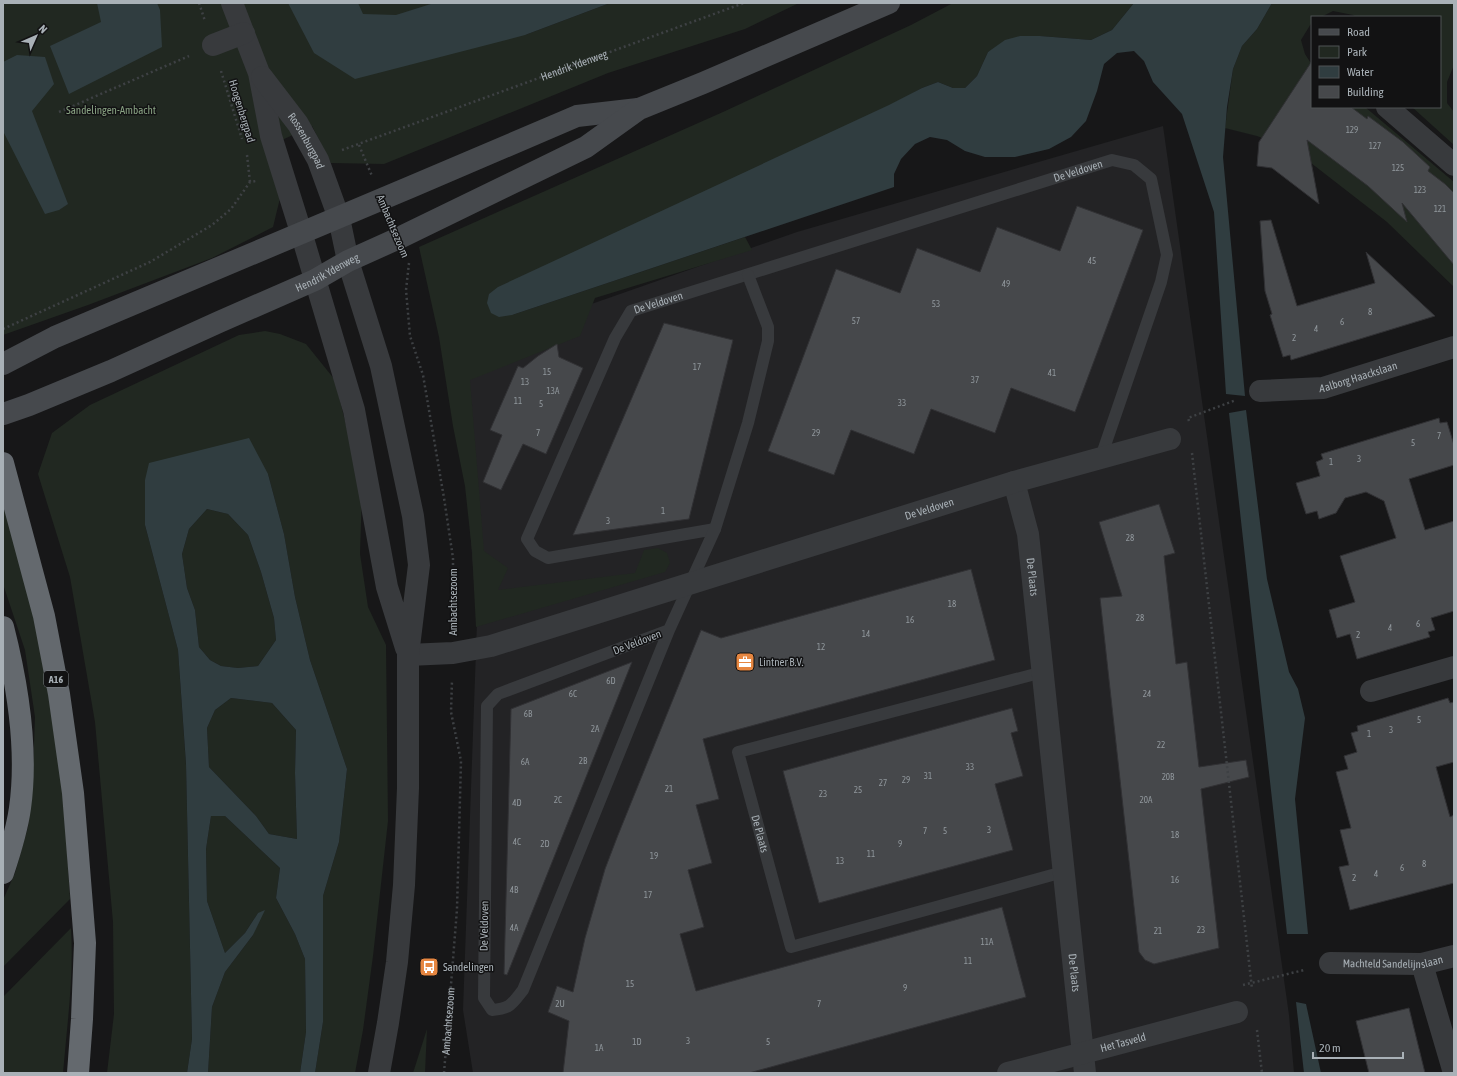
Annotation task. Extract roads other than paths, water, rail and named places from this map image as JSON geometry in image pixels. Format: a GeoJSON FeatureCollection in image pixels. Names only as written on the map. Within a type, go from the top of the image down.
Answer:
{"type":"FeatureCollection","features":[{"type":"Feature","properties":{"kind":"highway","name":"A16"},"geometry":{"type":"LineString","coordinates":[[3,463],[44,616],[59,694],[73,793],[84,943],[82,1019],[78,1073]]}},
{"type":"Feature","properties":{"kind":"highway"},"geometry":{"type":"LineString","coordinates":[[3,627],[11,658],[23,759],[20,808],[10,854],[3,873]]}},
{"type":"Feature","properties":{"kind":"main road","name":"Hendrik Ydenweg"},"geometry":{"type":"LineString","coordinates":[[3,414],[111,372],[315,280],[348,261],[399,238],[586,147],[639,109],[889,3]]}},
{"type":"Feature","properties":{"kind":"main road","name":"Hendrik Ydenweg"},"geometry":{"type":"LineString","coordinates":[[3,364],[55,337],[577,116],[639,109]]}},
{"type":"Feature","properties":{"kind":"street","name":"Rossenburgpad"},"geometry":{"type":"LineString","coordinates":[[232,3],[259,73],[271,136],[315,280]]}},
{"type":"Feature","properties":{"kind":"street"},"geometry":{"type":"LineString","coordinates":[[213,45],[244,34]]}},
{"type":"Feature","properties":{"kind":"street","name":"Rossenburgpad"},"geometry":{"type":"LineString","coordinates":[[259,73],[298,124],[318,160],[339,218],[348,261]]}},
{"type":"Feature","properties":{"kind":"street"},"geometry":{"type":"LineString","coordinates":[[1388,108],[1454,165]]}},
{"type":"Feature","properties":{"kind":"street"},"geometry":{"type":"LineString","coordinates":[[348,261],[381,366],[413,516],[419,565],[408,655],[408,796],[404,885],[397,962],[379,1073]]}},
{"type":"Feature","properties":{"kind":"street"},"geometry":{"type":"LineString","coordinates":[[315,280],[354,410],[387,587],[408,655]]}},
{"type":"Feature","properties":{"kind":"street","name":"Aalborg Haackslaan"},"geometry":{"type":"LineString","coordinates":[[1260,391],[1323,388],[1454,347]]}},
{"type":"Feature","properties":{"kind":"street","name":"De Veldoven"},"geometry":{"type":"LineString","coordinates":[[408,655],[453,653],[491,646],[690,585],[1014,482],[1170,439]]}},
{"type":"Feature","properties":{"kind":"street","name":"De Plaats"},"geometry":{"type":"LineString","coordinates":[[1014,482],[1028,534],[1044,672],[1083,1063]]}},
{"type":"Feature","properties":{"kind":"street"},"geometry":{"type":"LineString","coordinates":[[1372,691],[1454,667]]}},
{"type":"Feature","properties":{"kind":"street","name":"Machteld Sandelijnslaan"},"geometry":{"type":"LineString","coordinates":[[1330,963],[1422,964],[1454,956]]}},
{"type":"Feature","properties":{"kind":"street"},"geometry":{"type":"LineString","coordinates":[[1422,964],[1454,1073]]}},
{"type":"Feature","properties":{"kind":"street","name":"Het Tasveld"},"geometry":{"type":"LineString","coordinates":[[1008,1073],[1083,1063],[1237,1012]]}},
{"type":"Feature","properties":{"kind":"lane","name":"De Veldoven"},"geometry":{"type":"LineString","coordinates":[[714,529],[548,558],[535,551],[527,539],[615,338],[630,311],[1112,160],[1134,165],[1151,179],[1167,255],[1161,282],[1101,457]]}},
{"type":"Feature","properties":{"kind":"lane","name":"De Veldoven"},"geometry":{"type":"LineString","coordinates":[[669,630],[498,694],[487,706],[484,998],[492,1010],[505,1009],[514,1002],[523,990],[669,630],[714,529],[748,423],[768,341],[768,327],[748,275]]}},
{"type":"Feature","properties":{"kind":"lane","name":"De Plaats"},"geometry":{"type":"LineString","coordinates":[[1044,672],[738,752],[791,947],[1063,872]]}},
{"type":"Feature","properties":{"kind":"water"},"geometry":{"type":"Polygon","coordinates":[[[97,3],[157,3],[160,10],[162,47],[69,94],[50,46],[101,22],[97,3]]]}},
{"type":"Feature","properties":{"kind":"water"},"geometry":{"type":"Polygon","coordinates":[[[288,3],[358,3],[363,14],[396,15],[434,3],[610,3],[525,35],[355,79],[314,53],[288,3]]]}},
{"type":"Feature","properties":{"kind":"water"},"geometry":{"type":"Polygon","coordinates":[[[1134,3],[1272,3],[1257,29],[1242,46],[1233,69],[1227,107],[1223,157],[1245,396],[1226,394],[1214,212],[1182,114],[1153,82],[1144,61],[1134,51],[1117,53],[1104,64],[1097,91],[1086,121],[1071,137],[1049,149],[1015,157],[985,157],[965,151],[947,140],[930,137],[915,144],[901,159],[894,174],[894,187],[512,315],[499,317],[491,313],[487,303],[489,294],[498,287],[889,105],[922,88],[938,82],[953,88],[965,88],[977,76],[988,52],[1005,40],[1020,36],[1040,36],[1091,40],[1112,30],[1134,3]]]}},
{"type":"Feature","properties":{"kind":"water"},"geometry":{"type":"Polygon","coordinates":[[[17,55],[45,57],[54,84],[32,111],[68,204],[59,210],[45,214],[3,131],[3,62],[17,55]]]}},
{"type":"Feature","properties":{"kind":"water"},"geometry":{"type":"Polygon","coordinates":[[[1246,410],[1267,579],[1289,672],[1298,689],[1305,718],[1295,799],[1308,934],[1287,934],[1229,413],[1246,410]]]}},
{"type":"Feature","properties":{"kind":"water"},"geometry":{"type":"Polygon","coordinates":[[[249,438],[268,474],[284,534],[295,597],[310,660],[347,769],[339,842],[323,896],[323,1022],[315,1073],[300,1073],[306,1032],[305,959],[295,934],[276,898],[280,868],[225,816],[211,816],[206,849],[207,901],[225,953],[245,933],[258,913],[265,910],[253,935],[225,972],[212,1007],[208,1073],[187,1073],[192,1039],[186,764],[178,650],[145,525],[145,480],[149,463],[249,438]],[[207,509],[189,529],[182,554],[187,588],[195,610],[199,647],[210,660],[221,666],[238,668],[258,666],[276,640],[274,618],[261,572],[248,535],[228,514],[207,509]],[[231,698],[215,710],[207,728],[209,767],[256,816],[269,834],[297,839],[295,773],[296,730],[272,703],[231,698]]]}},
{"type":"Feature","properties":{"kind":"water"},"geometry":{"type":"Polygon","coordinates":[[[1296,1002],[1306,1004],[1321,1073],[1304,1073],[1296,1002]]]}},
{"type":"Feature","properties":{"kind":"place","name":"Lintner B.V."},"geometry":{"type":"Point","coordinates":[745,662]}},
{"type":"Feature","properties":{"kind":"place","name":"Sandelingen"},"geometry":{"type":"Point","coordinates":[429,967]}},
{"type":"Feature","properties":{"kind":"park label","name":"Sandelingen-Ambacht"},"geometry":{"type":"Point","coordinates":[111,110]}}]}
